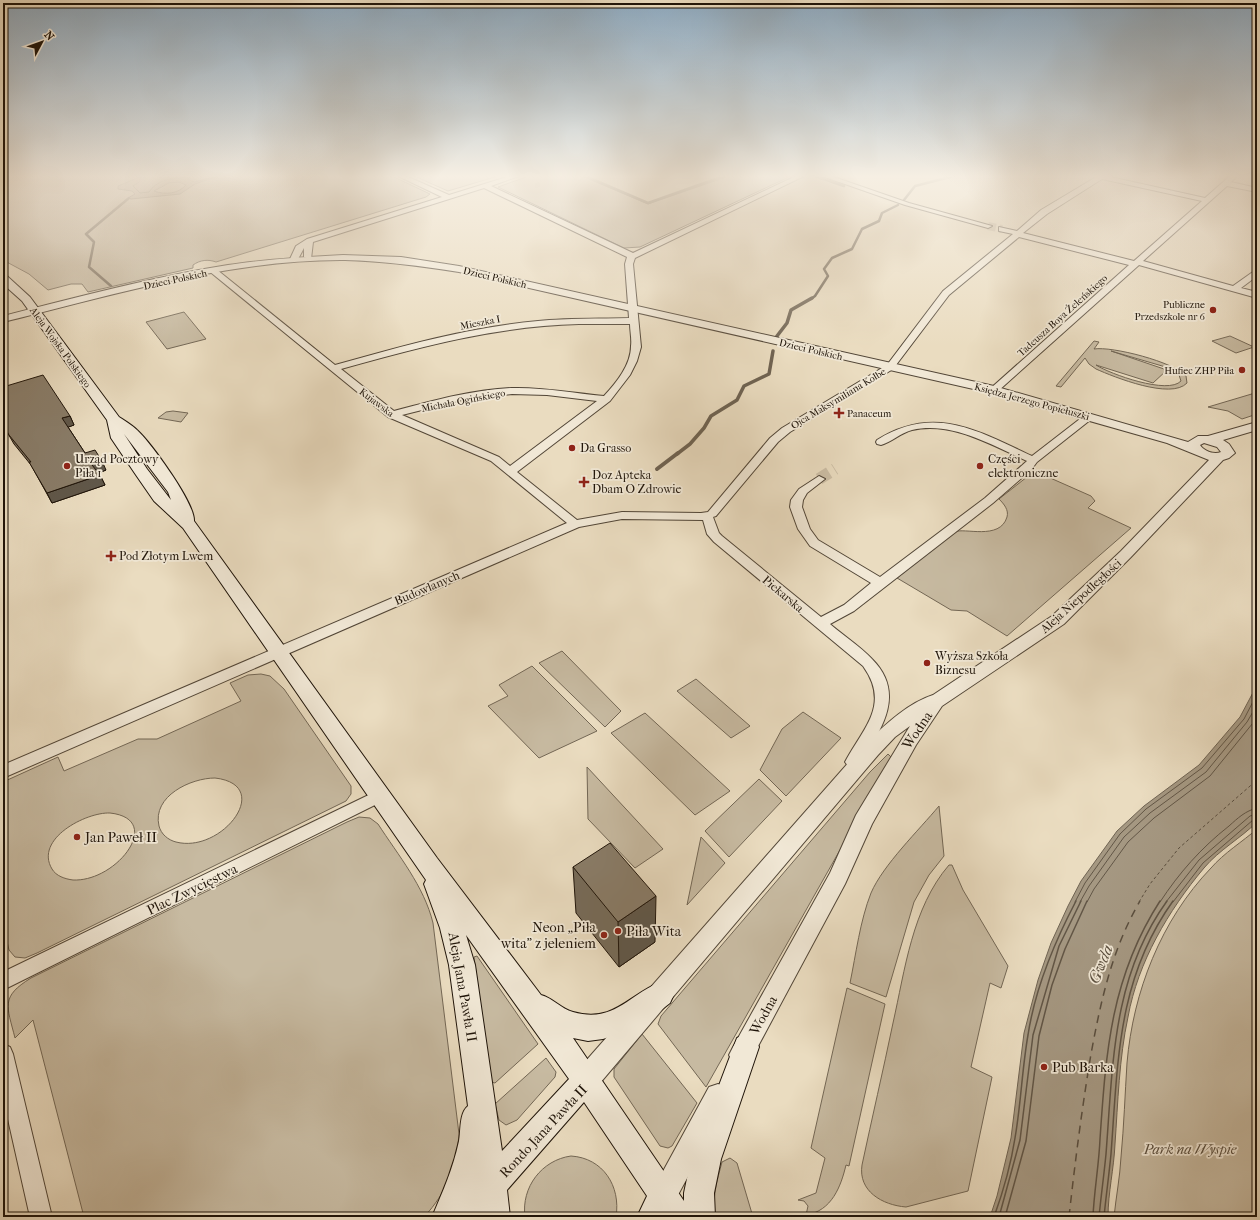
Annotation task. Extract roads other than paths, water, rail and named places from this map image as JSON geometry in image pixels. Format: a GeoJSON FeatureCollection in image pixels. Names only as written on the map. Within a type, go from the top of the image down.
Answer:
{"type":"FeatureCollection","features":[{"type":"Feature","properties":{"kind":"main road","name":"Aleja Wojska Polskiego"},"geometry":{"type":"LineString","coordinates":[[3,278],[23,295],[36,311],[114,420],[118,438],[160,498],[189,525],[280,652]]}},
{"type":"Feature","properties":{"kind":"main road"},"geometry":{"type":"LineString","coordinates":[[280,652],[429,864]]}},
{"type":"Feature","properties":{"kind":"main road","name":"Aleja Jana Pawła II"},"geometry":{"type":"LineString","coordinates":[[429,864],[525,994],[586,1080]]}},
{"type":"Feature","properties":{"kind":"main road","name":"Aleja Jana Pawła II"},"geometry":{"type":"LineString","coordinates":[[429,864],[452,928],[462,965],[479,1080],[492,1186]]}},
{"type":"Feature","properties":{"kind":"main road"},"geometry":{"type":"LineString","coordinates":[[525,994],[557,1019],[572,1026],[585,1029],[616,1022],[646,1006],[661,994]]}},
{"type":"Feature","properties":{"kind":"main road"},"geometry":{"type":"LineString","coordinates":[[700,1217],[699,1193],[706,1158],[746,1047]]}},
{"type":"Feature","properties":{"kind":"main road"},"geometry":{"type":"LineString","coordinates":[[446,1217],[462,1185],[471,1149],[479,1080]]}},
{"type":"Feature","properties":{"kind":"main road","name":"Rondo Jana Pawła II"},"geometry":{"type":"LineString","coordinates":[[495,1217],[492,1186],[512,1161],[586,1080],[664,1210]]}},
{"type":"Feature","properties":{"kind":"main road"},"geometry":{"type":"LineString","coordinates":[[464,1217],[492,1186]]}},
{"type":"Feature","properties":{"kind":"street"},"geometry":{"type":"LineString","coordinates":[[294,259],[299,248],[310,241],[335,233]]}},
{"type":"Feature","properties":{"kind":"street"},"geometry":{"type":"LineString","coordinates":[[584,233],[632,256]]}},
{"type":"Feature","properties":{"kind":"street"},"geometry":{"type":"LineString","coordinates":[[511,471],[616,390],[633,359],[636,347],[629,261],[632,256],[680,233]]}},
{"type":"Feature","properties":{"kind":"street"},"geometry":{"type":"LineString","coordinates":[[1017,233],[1235,288],[1257,295]]}},
{"type":"Feature","properties":{"kind":"street","name":"Ojca Maksymiliana Kolbe"},"geometry":{"type":"LineString","coordinates":[[707,516],[718,509],[774,440],[786,430],[890,367],[946,293],[1017,233]]}},
{"type":"Feature","properties":{"kind":"street","name":"Tadeusza Boya Żeleńskiego"},"geometry":{"type":"LineString","coordinates":[[994,390],[1169,233]]}},
{"type":"Feature","properties":{"kind":"street"},"geometry":{"type":"LineString","coordinates":[[308,258],[308,246],[310,241]]}},
{"type":"Feature","properties":{"kind":"street","name":"Dzieci Polskich"},"geometry":{"type":"LineString","coordinates":[[3,319],[213,271],[294,259],[370,257],[421,261],[615,304],[632,303],[655,313],[890,367]]}},
{"type":"Feature","properties":{"kind":"street","name":"Kujawska"},"geometry":{"type":"LineString","coordinates":[[213,271],[392,415],[495,459],[575,524]]}},
{"type":"Feature","properties":{"kind":"street"},"geometry":{"type":"LineString","coordinates":[[1235,288],[1248,280],[1257,271]]}},
{"type":"Feature","properties":{"kind":"street"},"geometry":{"type":"LineString","coordinates":[[634,321],[655,313]]}},
{"type":"Feature","properties":{"kind":"street","name":"Mieszka I"},"geometry":{"type":"LineString","coordinates":[[333,368],[417,346],[509,327],[546,323],[634,321]]}},
{"type":"Feature","properties":{"kind":"street","name":"Księdza Jerzego Popiełuszki"},"geometry":{"type":"LineString","coordinates":[[890,367],[994,390],[1172,440],[1202,450],[1218,443],[1222,452]]}},
{"type":"Feature","properties":{"kind":"street","name":"Michała Ogińskiego"},"geometry":{"type":"LineString","coordinates":[[392,415],[482,394],[511,391],[526,391],[606,399]]}},
{"type":"Feature","properties":{"kind":"street"},"geometry":{"type":"LineString","coordinates":[[820,624],[850,608],[1025,471],[1032,465],[1033,460],[1089,417]]}},
{"type":"Feature","properties":{"kind":"street"},"geometry":{"type":"LineString","coordinates":[[880,442],[909,427],[929,425],[951,427],[984,438],[1033,460]]}},
{"type":"Feature","properties":{"kind":"street","name":"Aleja Niepodległości"},"geometry":{"type":"LineString","coordinates":[[936,701],[1021,647],[1058,620],[1126,554],[1202,450],[1251,428]]}},
{"type":"Feature","properties":{"kind":"street","name":"Aleja Niepodległości"},"geometry":{"type":"LineString","coordinates":[[1202,450],[1216,462],[1222,452],[1251,428]]}},
{"type":"Feature","properties":{"kind":"street"},"geometry":{"type":"LineString","coordinates":[[819,479],[803,491],[797,500],[796,507],[804,529],[814,543],[880,583]]}},
{"type":"Feature","properties":{"kind":"street"},"geometry":{"type":"LineString","coordinates":[[575,524],[597,518],[625,515],[707,516]]}},
{"type":"Feature","properties":{"kind":"street","name":"Piekarska"},"geometry":{"type":"LineString","coordinates":[[707,516],[713,534],[718,539],[868,663],[876,672],[882,685],[884,697],[878,720],[841,783]]}},
{"type":"Feature","properties":{"kind":"street","name":"Budowlanych"},"geometry":{"type":"LineString","coordinates":[[280,652],[575,524]]}},
{"type":"Feature","properties":{"kind":"street"},"geometry":{"type":"LineString","coordinates":[[3,772],[280,652]]}},
{"type":"Feature","properties":{"kind":"street","name":"Wodna"},"geometry":{"type":"LineString","coordinates":[[586,1080],[871,750],[903,720],[936,701]]}},
{"type":"Feature","properties":{"kind":"street","name":"Wodna"},"geometry":{"type":"LineString","coordinates":[[664,1210],[746,1047],[838,878],[863,821],[895,764],[936,701]]}},
{"type":"Feature","properties":{"kind":"street"},"geometry":{"type":"LineString","coordinates":[[871,750],[885,746],[893,748],[896,753],[895,764]]}},
{"type":"Feature","properties":{"kind":"street","name":"Plac Zwycięstwa"},"geometry":{"type":"LineString","coordinates":[[3,981],[381,795]]}},
{"type":"Feature","properties":{"kind":"street"},"geometry":{"type":"LineString","coordinates":[[3,1054],[41,1217]]}},
{"type":"Feature","properties":{"kind":"water","name":"Gwda"},"geometry":{"type":"Polygon","coordinates":[[[1257,685],[1257,822],[1210,862],[1191,884],[1156,938],[1139,977],[1125,1033],[1119,1080],[1108,1217],[990,1217],[997,1196],[1011,1138],[1024,1033],[1038,980],[1051,943],[1068,906],[1081,881],[1117,831],[1144,806],[1199,765],[1240,717],[1257,685]]]}},
{"type":"Feature","properties":{"kind":"waterway"},"geometry":{"type":"LineString","coordinates":[[87,233],[86,234],[94,242],[89,267],[111,286]]}},
{"type":"Feature","properties":{"kind":"waterway"},"geometry":{"type":"LineString","coordinates":[[811,299],[815,296],[828,276],[824,269],[832,258],[852,249],[860,233]]}},
{"type":"Feature","properties":{"kind":"waterway"},"geometry":{"type":"LineString","coordinates":[[777,336],[787,323],[791,310],[812,298]]}},
{"type":"Feature","properties":{"kind":"waterway"},"geometry":{"type":"LineString","coordinates":[[677,454],[690,444],[704,428],[711,416],[737,400],[744,386],[769,374],[773,351]]}},
{"type":"Feature","properties":{"kind":"waterway"},"geometry":{"type":"LineString","coordinates":[[657,469],[678,453]]}},
{"type":"Feature","properties":{"kind":"tunnel"},"geometry":{"type":"LineString","coordinates":[[819,479],[835,469]]}},
{"type":"Feature","properties":{"kind":"place","name":"Publiczne Przedszkole nr 6"},"geometry":{"type":"Point","coordinates":[1213,310]}},
{"type":"Feature","properties":{"kind":"place","name":"Hufiec ZHP Piła"},"geometry":{"type":"Point","coordinates":[1242,370]}},
{"type":"Feature","properties":{"kind":"place","name":"Panaceum"},"geometry":{"type":"Point","coordinates":[839,413]}},
{"type":"Feature","properties":{"kind":"place","name":"Da Grasso"},"geometry":{"type":"Point","coordinates":[572,448]}},
{"type":"Feature","properties":{"kind":"place","name":"Urząd Pocztowy Piła 1"},"geometry":{"type":"Point","coordinates":[67,466]}},
{"type":"Feature","properties":{"kind":"place","name":"Części elektroniczne"},"geometry":{"type":"Point","coordinates":[980,466]}},
{"type":"Feature","properties":{"kind":"place","name":"Doz Apteka Dbam O Zdrowie"},"geometry":{"type":"Point","coordinates":[584,482]}},
{"type":"Feature","properties":{"kind":"place","name":"Pod Złotym Lwem"},"geometry":{"type":"Point","coordinates":[111,556]}},
{"type":"Feature","properties":{"kind":"place","name":"Wyższa Szkoła Biznesu"},"geometry":{"type":"Point","coordinates":[927,663]}},
{"type":"Feature","properties":{"kind":"place","name":"Jan Paweł II"},"geometry":{"type":"Point","coordinates":[77,837]}},
{"type":"Feature","properties":{"kind":"place","name":"Piła Wita"},"geometry":{"type":"Point","coordinates":[618,931]}},
{"type":"Feature","properties":{"kind":"place","name":"Neon „Piła wita” z jeleniem"},"geometry":{"type":"Point","coordinates":[604,935]}},
{"type":"Feature","properties":{"kind":"place","name":"Pub Barka"},"geometry":{"type":"Point","coordinates":[1044,1067]}},
{"type":"Feature","properties":{"kind":"park label","name":"Park na Wyspie"},"geometry":{"type":"Point","coordinates":[1190,1149]}}]}
